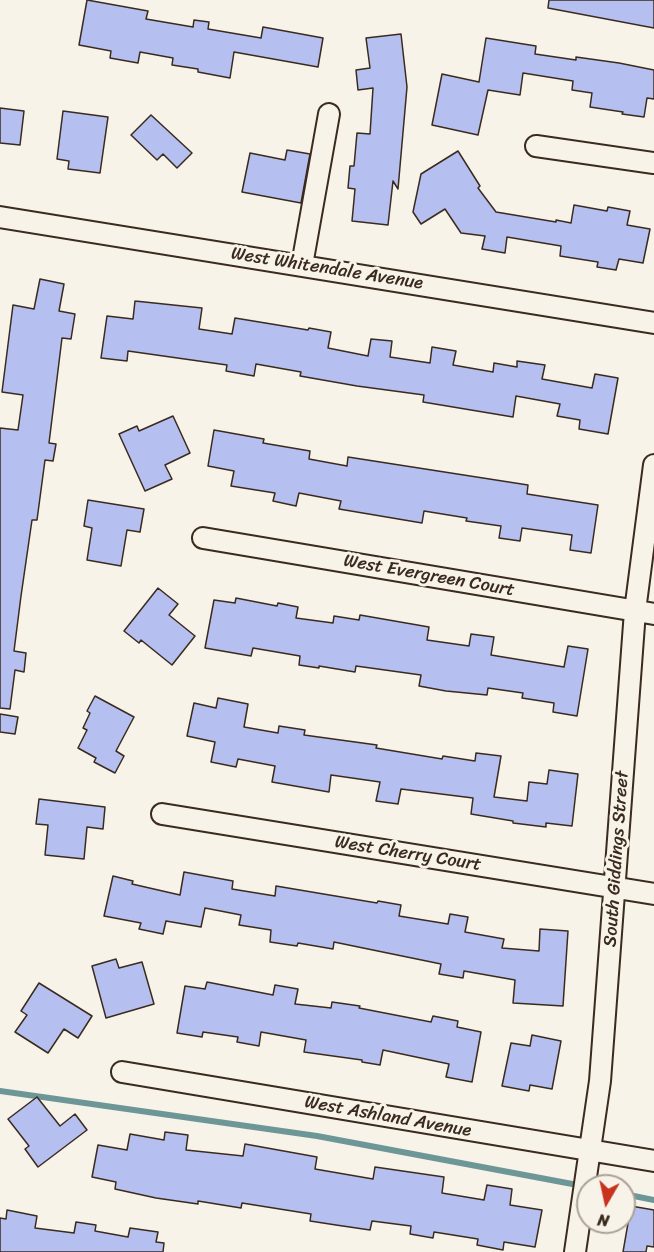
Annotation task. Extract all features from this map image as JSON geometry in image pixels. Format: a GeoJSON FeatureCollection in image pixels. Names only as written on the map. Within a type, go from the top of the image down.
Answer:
{"type":"FeatureCollection","features":[{"type":"Feature","properties":{"kind":"street"},"geometry":{"type":"LineString","coordinates":[[302,265],[329,114]]}},
{"type":"Feature","properties":{"kind":"street"},"geometry":{"type":"LineString","coordinates":[[536,146],[654,163]]}},
{"type":"Feature","properties":{"kind":"street","name":"West Whitendale Avenue"},"geometry":{"type":"LineString","coordinates":[[0,217],[654,323]]}},
{"type":"Feature","properties":{"kind":"street","name":"South Giddings Street"},"geometry":{"type":"LineString","coordinates":[[575,1252],[600,1082],[615,888],[644,613],[654,465]]}},
{"type":"Feature","properties":{"kind":"street","name":"West Evergreen Court"},"geometry":{"type":"LineString","coordinates":[[203,538],[644,613]]}},
{"type":"Feature","properties":{"kind":"street","name":"West Cherry Court"},"geometry":{"type":"LineString","coordinates":[[162,814],[654,894]]}},
{"type":"Feature","properties":{"kind":"street","name":"West Ashland Avenue"},"geometry":{"type":"LineString","coordinates":[[122,1072],[654,1161]]}},
{"type":"Feature","properties":{"kind":"building"},"geometry":{"type":"Polygon","coordinates":[[[87,0],[148,11],[146,19],[193,27],[194,20],[209,22],[208,29],[261,38],[263,27],[323,38],[318,67],[234,52],[230,78],[172,65],[173,58],[140,52],[138,63],[110,58],[111,51],[79,45],[87,0]]]}},
{"type":"Feature","properties":{"kind":"building"},"geometry":{"type":"Polygon","coordinates":[[[549,0],[654,0],[654,28],[548,8],[549,0]]]}},
{"type":"Feature","properties":{"kind":"building"},"geometry":{"type":"Polygon","coordinates":[[[401,34],[407,87],[398,189],[393,181],[388,225],[352,221],[355,189],[348,188],[350,166],[354,166],[357,133],[370,134],[373,88],[358,90],[356,70],[370,68],[366,38],[401,34]]]}},
{"type":"Feature","properties":{"kind":"building"},"geometry":{"type":"Polygon","coordinates":[[[486,38],[536,46],[535,54],[576,60],[576,57],[654,70],[654,99],[647,98],[644,117],[622,114],[623,112],[590,107],[592,93],[572,90],[573,81],[523,73],[520,95],[488,90],[478,135],[432,125],[442,74],[479,82],[486,38]]]}},
{"type":"Feature","properties":{"kind":"building"},"geometry":{"type":"Polygon","coordinates":[[[0,108],[24,111],[20,145],[0,143],[0,108]]]}},
{"type":"Feature","properties":{"kind":"building"},"geometry":{"type":"Polygon","coordinates":[[[63,111],[108,117],[100,173],[68,169],[69,161],[57,159],[63,111]]]}},
{"type":"Feature","properties":{"kind":"building"},"geometry":{"type":"Polygon","coordinates":[[[151,115],[192,153],[177,168],[163,154],[157,160],[131,135],[151,115]]]}},
{"type":"Feature","properties":{"kind":"building"},"geometry":{"type":"Polygon","coordinates":[[[287,150],[310,154],[301,203],[242,192],[250,153],[285,160],[287,150]]]}},
{"type":"Feature","properties":{"kind":"building"},"geometry":{"type":"Polygon","coordinates":[[[458,151],[480,186],[478,188],[496,212],[571,223],[574,205],[607,211],[608,207],[630,211],[627,225],[650,229],[643,263],[619,259],[616,270],[597,267],[598,262],[560,256],[561,246],[507,237],[505,253],[482,249],[485,236],[461,233],[445,209],[421,224],[413,212],[421,174],[458,151]]]}},
{"type":"Feature","properties":{"kind":"building"},"geometry":{"type":"Polygon","coordinates":[[[40,279],[64,284],[59,311],[75,314],[71,339],[62,338],[49,443],[56,444],[53,461],[45,460],[37,520],[32,520],[14,651],[26,653],[24,672],[15,670],[10,709],[0,708],[0,428],[18,430],[23,395],[2,392],[13,305],[34,309],[40,279]]]}},
{"type":"Feature","properties":{"kind":"building"},"geometry":{"type":"Polygon","coordinates":[[[135,301],[202,308],[199,329],[232,334],[235,318],[331,332],[328,348],[368,356],[371,339],[392,341],[390,357],[430,363],[432,347],[456,351],[453,365],[493,372],[494,363],[517,367],[517,361],[545,365],[542,379],[592,388],[595,374],[618,378],[608,434],[579,429],[580,420],[557,416],[560,404],[516,396],[513,417],[423,402],[424,395],[300,376],[301,372],[256,364],[254,376],[226,371],[227,365],[128,351],[127,361],[101,358],[107,316],[133,319],[135,301]]]}},
{"type":"Feature","properties":{"kind":"building"},"geometry":{"type":"Polygon","coordinates":[[[173,416],[190,453],[165,465],[172,479],[145,491],[119,434],[137,426],[139,431],[173,416]]]}},
{"type":"Feature","properties":{"kind":"building"},"geometry":{"type":"Polygon","coordinates":[[[214,430],[264,439],[263,443],[310,451],[309,459],[347,466],[348,457],[528,485],[527,494],[598,505],[591,553],[570,550],[572,535],[522,528],[520,541],[499,538],[501,526],[424,511],[422,523],[339,509],[341,501],[299,493],[296,506],[273,501],[275,493],[231,486],[234,471],[208,466],[214,430]]]}},
{"type":"Feature","properties":{"kind":"building"},"geometry":{"type":"Polygon","coordinates":[[[88,500],[144,509],[140,532],[127,530],[121,566],[87,560],[92,528],[84,526],[88,500]]]}},
{"type":"Feature","properties":{"kind":"building"},"geometry":{"type":"Polygon","coordinates":[[[158,588],[178,604],[169,615],[195,636],[172,665],[141,640],[139,643],[124,631],[158,588]]]}},
{"type":"Feature","properties":{"kind":"building"},"geometry":{"type":"Polygon","coordinates":[[[236,598],[277,606],[278,603],[298,607],[296,618],[333,623],[334,616],[359,620],[360,615],[429,627],[427,640],[469,646],[471,634],[494,637],[491,655],[564,667],[568,646],[588,649],[577,716],[553,712],[554,703],[522,698],[523,693],[488,688],[487,695],[446,691],[419,686],[421,675],[356,666],[355,672],[299,665],[300,656],[253,648],[251,656],[205,648],[214,600],[235,603],[236,598]]]}},
{"type":"Feature","properties":{"kind":"building"},"geometry":{"type":"Polygon","coordinates":[[[95,696],[134,717],[116,751],[124,756],[115,773],[94,762],[96,758],[78,748],[87,730],[83,728],[90,713],[87,711],[95,696]]]}},
{"type":"Feature","properties":{"kind":"building"},"geometry":{"type":"Polygon","coordinates":[[[218,698],[248,704],[244,727],[278,733],[279,726],[305,730],[304,735],[377,745],[376,748],[442,759],[443,756],[475,761],[476,753],[501,756],[494,797],[527,801],[529,782],[547,784],[549,770],[578,774],[572,826],[546,823],[546,827],[471,814],[473,798],[401,789],[398,804],[376,801],[380,782],[331,775],[329,792],[272,782],[275,766],[238,759],[236,767],[211,762],[215,742],[187,736],[194,703],[216,708],[218,698]]]}},
{"type":"Feature","properties":{"kind":"building"},"geometry":{"type":"Polygon","coordinates":[[[0,714],[18,717],[15,734],[0,732],[0,714]]]}},
{"type":"Feature","properties":{"kind":"building"},"geometry":{"type":"Polygon","coordinates":[[[39,799],[105,807],[103,829],[87,827],[84,859],[45,855],[48,825],[36,824],[39,799]]]}},
{"type":"Feature","properties":{"kind":"building"},"geometry":{"type":"Polygon","coordinates":[[[184,872],[233,881],[232,889],[275,896],[276,886],[401,905],[399,916],[448,924],[450,914],[468,917],[465,932],[504,939],[502,948],[539,951],[540,929],[568,931],[563,1006],[513,1003],[515,980],[464,971],[463,978],[439,974],[441,964],[334,942],[333,949],[298,943],[297,946],[270,942],[271,930],[239,925],[241,915],[205,908],[201,927],[166,921],[163,934],[139,929],[141,923],[104,916],[113,876],[133,881],[132,884],[180,895],[184,872]]]}},
{"type":"Feature","properties":{"kind":"building"},"geometry":{"type":"Polygon","coordinates":[[[116,959],[119,968],[142,962],[154,1004],[106,1018],[92,966],[116,959]]]}},
{"type":"Feature","properties":{"kind":"building"},"geometry":{"type":"Polygon","coordinates":[[[207,982],[273,995],[275,985],[298,989],[295,1004],[331,1008],[332,1002],[431,1022],[433,1016],[458,1021],[457,1027],[481,1032],[472,1082],[446,1077],[449,1064],[383,1050],[380,1065],[362,1062],[362,1060],[304,1052],[306,1040],[261,1032],[259,1046],[237,1042],[238,1037],[203,1032],[202,1037],[177,1033],[185,986],[205,989],[207,982]]]}},
{"type":"Feature","properties":{"kind":"building"},"geometry":{"type":"Polygon","coordinates":[[[39,983],[92,1016],[78,1038],[64,1029],[48,1053],[15,1032],[27,1015],[21,1011],[39,983]]]}},
{"type":"Feature","properties":{"kind":"building"},"geometry":{"type":"Polygon","coordinates":[[[532,1035],[561,1041],[552,1089],[530,1085],[529,1091],[502,1086],[511,1043],[530,1046],[532,1035]]]}},
{"type":"Feature","properties":{"kind":"building"},"geometry":{"type":"Polygon","coordinates":[[[37,1097],[60,1126],[75,1114],[87,1130],[38,1167],[25,1149],[29,1146],[8,1119],[37,1097]]]}},
{"type":"Feature","properties":{"kind":"building"},"geometry":{"type":"Polygon","coordinates":[[[165,1132],[188,1135],[186,1150],[243,1156],[245,1144],[317,1157],[315,1169],[373,1179],[375,1167],[444,1177],[442,1193],[484,1200],[487,1185],[512,1189],[510,1205],[542,1210],[535,1247],[504,1242],[503,1250],[477,1245],[478,1239],[434,1232],[433,1238],[410,1234],[411,1226],[372,1221],[370,1230],[310,1221],[311,1214],[242,1203],[241,1208],[198,1201],[198,1204],[156,1198],[115,1189],[116,1182],[92,1177],[98,1145],[127,1150],[130,1134],[164,1140],[165,1132]]]}},
{"type":"Feature","properties":{"kind":"building"},"geometry":{"type":"Polygon","coordinates":[[[636,1207],[654,1210],[654,1247],[647,1246],[646,1252],[623,1252],[626,1234],[636,1234],[636,1207]]]}},
{"type":"Feature","properties":{"kind":"building"},"geometry":{"type":"Polygon","coordinates":[[[7,1210],[37,1216],[35,1228],[74,1233],[76,1222],[96,1225],[95,1231],[128,1237],[130,1228],[158,1232],[156,1242],[164,1243],[163,1252],[0,1252],[0,1218],[6,1219],[7,1210]]]}},
{"type":"Feature","properties":{"kind":"waterway"},"geometry":{"type":"LineString","coordinates":[[0,1091],[317,1136],[576,1185]]}},
{"type":"Feature","properties":{"kind":"waterway"},"geometry":{"type":"LineString","coordinates":[[636,1196],[654,1200]]}}]}
